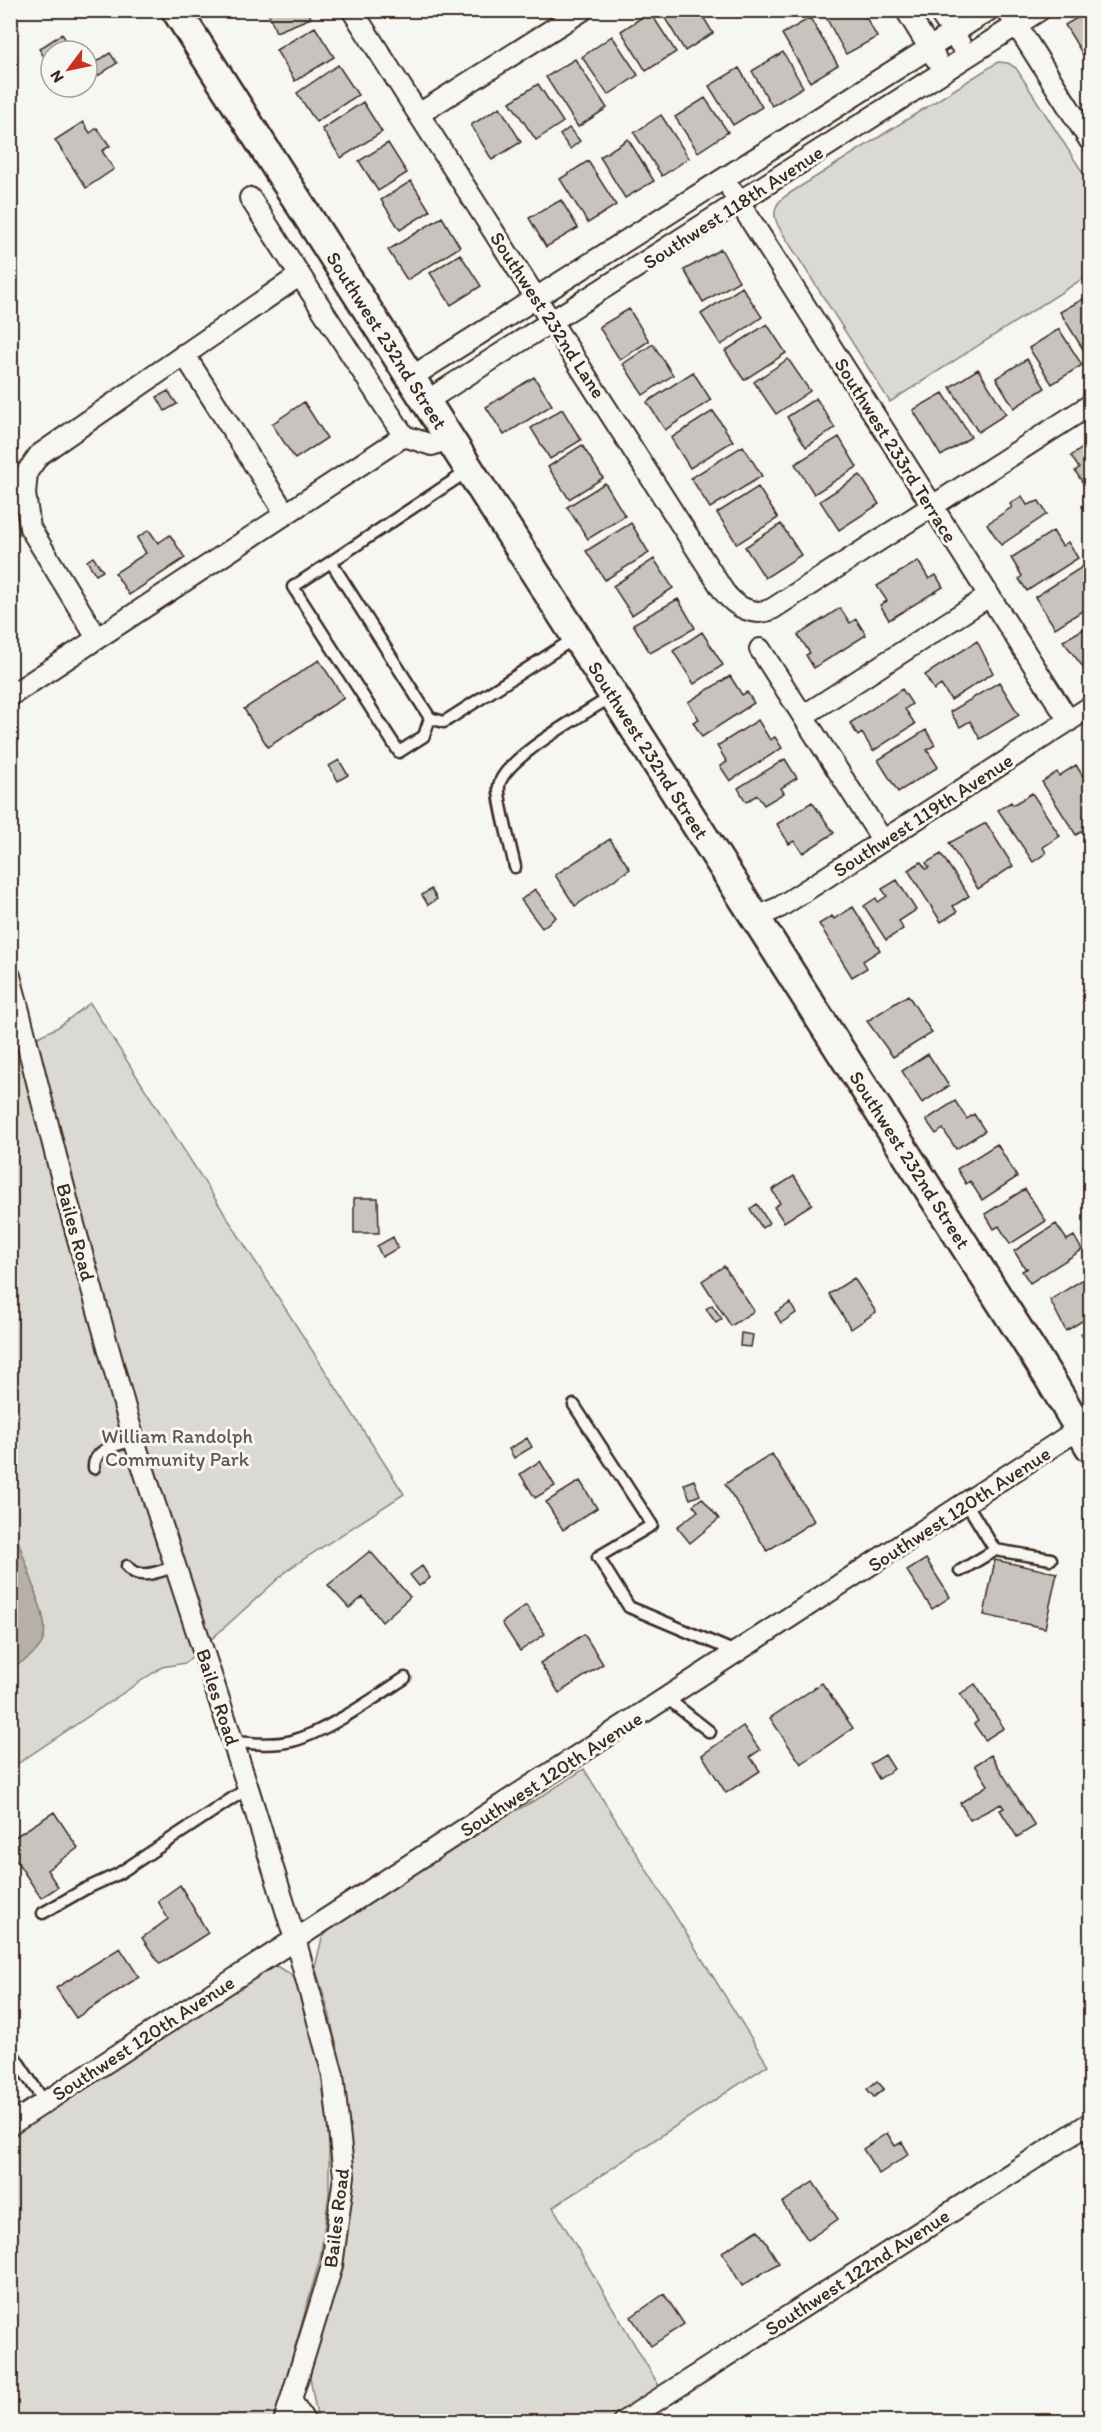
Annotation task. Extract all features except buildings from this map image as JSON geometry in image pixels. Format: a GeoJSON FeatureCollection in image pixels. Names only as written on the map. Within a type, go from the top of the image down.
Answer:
{"type":"FeatureCollection","features":[{"type":"Feature","properties":{"kind":"street","name":"Southwest 232nd Street"},"geometry":{"type":"LineString","coordinates":[[155,10],[171,28],[203,53]]}},
{"type":"Feature","properties":{"kind":"street","name":"Southwest 232nd Street"},"geometry":{"type":"LineString","coordinates":[[176,10],[754,918],[1087,1433]]}},
{"type":"Feature","properties":{"kind":"street","name":"Southwest 232nd Lane"},"geometry":{"type":"LineString","coordinates":[[352,10],[724,592],[737,605],[750,612],[764,612],[779,605],[932,507]]}},
{"type":"Feature","properties":{"kind":"street"},"geometry":{"type":"LineString","coordinates":[[419,114],[583,10]]}},
{"type":"Feature","properties":{"kind":"street"},"geometry":{"type":"LineString","coordinates":[[906,10],[944,71]]}},
{"type":"Feature","properties":{"kind":"street"},"geometry":{"type":"LineString","coordinates":[[938,10],[968,56]]}},
{"type":"Feature","properties":{"kind":"street","name":"Southwest 118th Avenue"},"geometry":{"type":"LineString","coordinates":[[410,378],[989,10]]}},
{"type":"Feature","properties":{"kind":"street","name":"Southwest 118th Avenue"},"geometry":{"type":"LineString","coordinates":[[425,402],[968,56],[1012,18],[1041,10]]}},
{"type":"Feature","properties":{"kind":"street"},"geometry":{"type":"LineString","coordinates":[[1012,18],[1090,141]]}},
{"type":"Feature","properties":{"kind":"street","name":"Southwest 233rd Terrace"},"geometry":{"type":"LineString","coordinates":[[724,179],[1069,721]]}},
{"type":"Feature","properties":{"kind":"street"},"geometry":{"type":"LineString","coordinates":[[250,198],[404,436],[432,445],[448,440]]}},
{"type":"Feature","properties":{"kind":"street"},"geometry":{"type":"LineString","coordinates":[[97,638],[30,528],[25,494],[27,472],[39,455],[300,275]]}},
{"type":"Feature","properties":{"kind":"street"},"geometry":{"type":"LineString","coordinates":[[184,354],[285,513]]}},
{"type":"Feature","properties":{"kind":"street"},"geometry":{"type":"LineString","coordinates":[[932,507],[1090,405]]}},
{"type":"Feature","properties":{"kind":"street"},"geometry":{"type":"LineString","coordinates":[[10,696],[404,436]]}},
{"type":"Feature","properties":{"kind":"street"},"geometry":{"type":"LineString","coordinates":[[802,716],[989,596]]}},
{"type":"Feature","properties":{"kind":"street"},"geometry":{"type":"LineString","coordinates":[[760,649],[883,841]]}},
{"type":"Feature","properties":{"kind":"street","name":"Southwest 119th Avenue"},"geometry":{"type":"LineString","coordinates":[[754,918],[780,907],[1090,706]]}},
{"type":"Feature","properties":{"kind":"street","name":"Bailes Road"},"geometry":{"type":"LineString","coordinates":[[10,976],[68,1203],[134,1440],[248,1788],[295,1939],[333,2075],[344,2176],[332,2266],[284,2421]]}},
{"type":"Feature","properties":{"kind":"street","name":"Southwest 120th Avenue"},"geometry":{"type":"LineString","coordinates":[[10,2125],[967,1504],[1087,1433]]}},
{"type":"Feature","properties":{"kind":"street","name":"Southwest 122nd Avenue"},"geometry":{"type":"LineString","coordinates":[[623,2421],[1090,2124]]}},
{"type":"Feature","properties":{"kind":"street"},"geometry":{"type":"LineString","coordinates":[[291,2400],[305,2421]]}},
{"type":"Feature","properties":{"kind":"lane"},"geometry":{"type":"LineString","coordinates":[[430,717],[424,736],[399,752],[294,587],[468,471]]}},
{"type":"Feature","properties":{"kind":"lane"},"geometry":{"type":"LineString","coordinates":[[331,562],[430,717],[444,722],[575,638]]}},
{"type":"Feature","properties":{"kind":"lane"},"geometry":{"type":"LineString","coordinates":[[515,867],[499,787],[505,772],[531,748],[612,696]]}},
{"type":"Feature","properties":{"kind":"lane"},"geometry":{"type":"LineString","coordinates":[[574,1405],[652,1525],[598,1557],[629,1607],[738,1653]]}},
{"type":"Feature","properties":{"kind":"lane"},"geometry":{"type":"LineString","coordinates":[[94,1468],[95,1459],[101,1452],[134,1440]]}},
{"type":"Feature","properties":{"kind":"lane"},"geometry":{"type":"LineString","coordinates":[[967,1504],[995,1550]]}},
{"type":"Feature","properties":{"kind":"lane"},"geometry":{"type":"LineString","coordinates":[[960,1571],[995,1550],[1051,1559]]}},
{"type":"Feature","properties":{"kind":"lane"},"geometry":{"type":"LineString","coordinates":[[127,1566],[133,1573],[142,1575],[176,1566]]}},
{"type":"Feature","properties":{"kind":"lane"},"geometry":{"type":"LineString","coordinates":[[232,1742],[272,1744],[294,1741],[336,1720],[405,1678]]}},
{"type":"Feature","properties":{"kind":"lane"},"geometry":{"type":"LineString","coordinates":[[668,1699],[710,1732]]}},
{"type":"Feature","properties":{"kind":"lane"},"geometry":{"type":"LineString","coordinates":[[44,1913],[85,1888],[118,1874],[248,1788]]}},
{"type":"Feature","properties":{"kind":"lane"},"geometry":{"type":"LineString","coordinates":[[10,2050],[45,2103]]}},
{"type":"Feature","properties":{"kind":"green space"},"geometry":{"type":"Polygon","coordinates":[[[998,62],[1008,63],[1016,68],[1090,184],[1090,274],[890,402],[780,229],[775,210],[779,202],[787,195],[998,62]]]}},
{"type":"Feature","properties":{"kind":"green space","name":"William Randolph Community Park"},"geometry":{"type":"Polygon","coordinates":[[[90,1003],[404,1494],[290,1568],[185,1663],[162,1667],[11,1768],[11,1050],[58,1027],[90,1003]]]}},
{"type":"Feature","properties":{"kind":"green space"},"geometry":{"type":"Polygon","coordinates":[[[584,1769],[768,2065],[553,2207],[661,2389],[610,2421],[318,2422],[310,2377],[351,2167],[346,2094],[329,2012],[315,1967],[322,1938],[335,1924],[584,1769]]]}},
{"type":"Feature","properties":{"kind":"green space"},"geometry":{"type":"Polygon","coordinates":[[[276,1966],[291,1974],[302,1989],[316,2044],[329,2126],[329,2193],[320,2259],[274,2421],[11,2422],[11,2133],[268,1968],[276,1966]]]}},
{"type":"Feature","properties":{"kind":"shaded area"},"geometry":{"type":"Polygon","coordinates":[[[10,1518],[34,1586],[45,1626],[42,1643],[37,1650],[11,1668],[10,1518]]]}}]}
